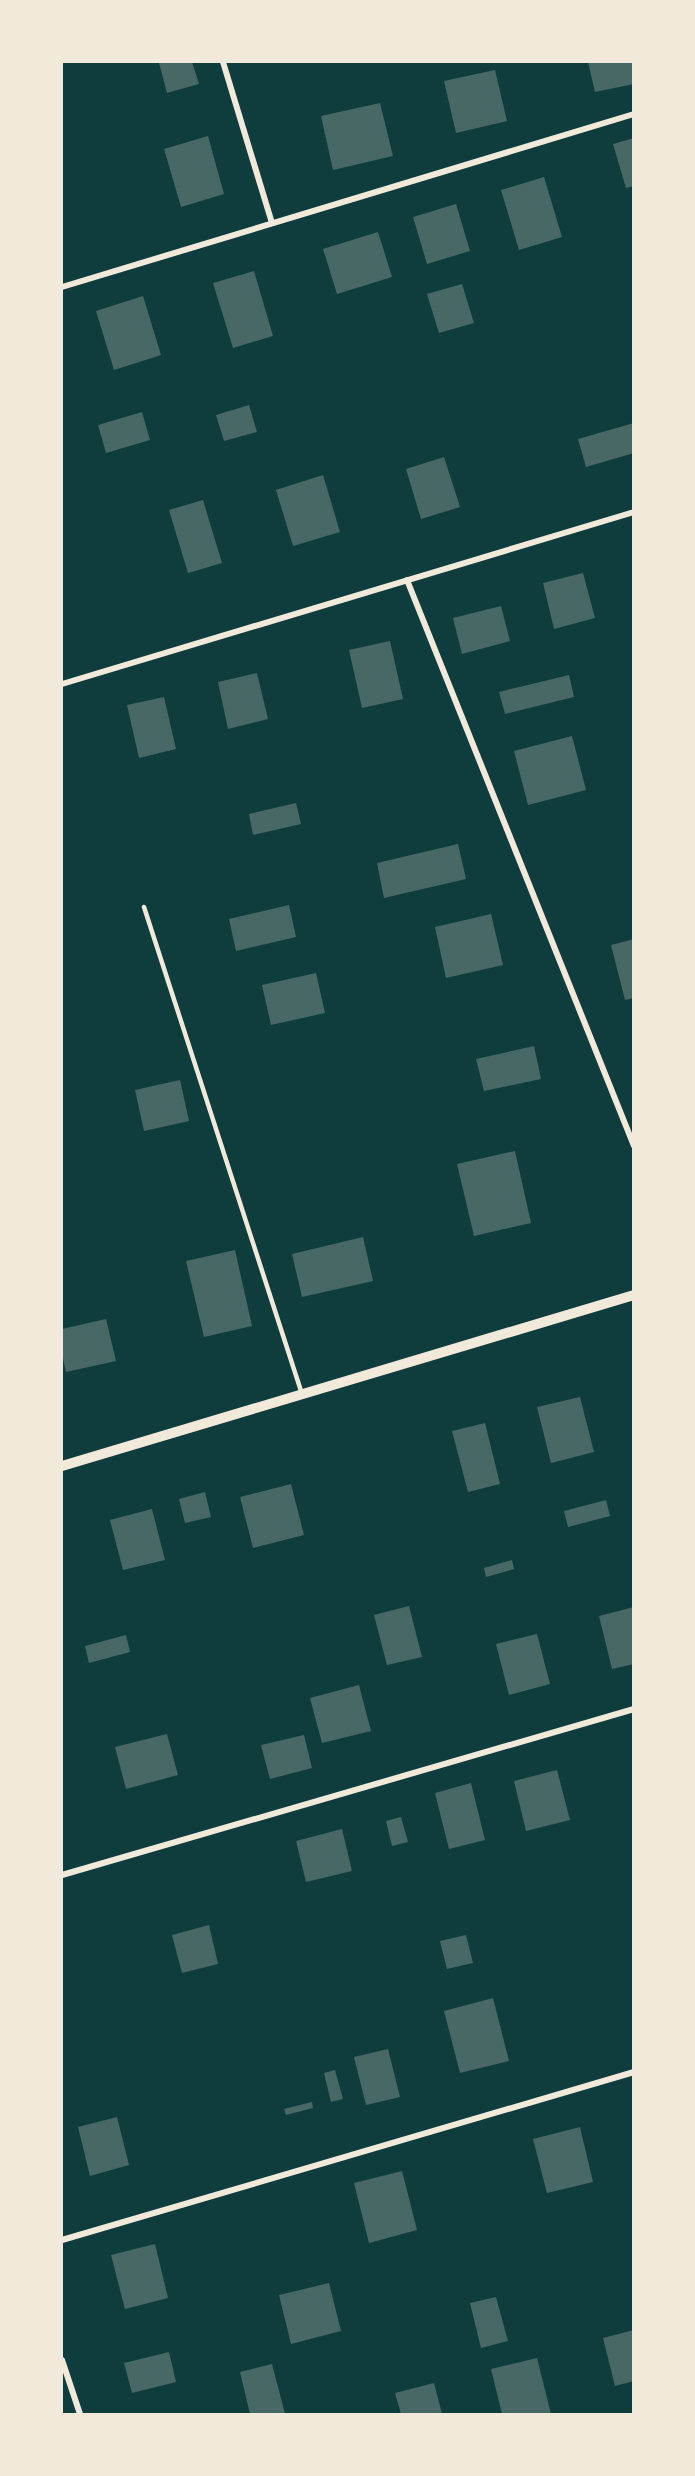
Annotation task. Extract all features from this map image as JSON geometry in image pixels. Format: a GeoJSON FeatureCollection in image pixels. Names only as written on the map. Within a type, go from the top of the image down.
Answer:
{"type":"FeatureCollection","features":[{"type":"Feature","properties":{"kind":"street"},"geometry":{"type":"LineString","coordinates":[[224,62],[272,223]]}},
{"type":"Feature","properties":{"kind":"street"},"geometry":{"type":"LineString","coordinates":[[62,287],[633,114]]}},
{"type":"Feature","properties":{"kind":"street"},"geometry":{"type":"LineString","coordinates":[[62,684],[633,512]]}},
{"type":"Feature","properties":{"kind":"street"},"geometry":{"type":"LineString","coordinates":[[407,580],[633,1146]]}},
{"type":"Feature","properties":{"kind":"street"},"geometry":{"type":"LineString","coordinates":[[62,1466],[633,1295]]}},
{"type":"Feature","properties":{"kind":"street"},"geometry":{"type":"LineString","coordinates":[[62,1875],[633,1709]]}},
{"type":"Feature","properties":{"kind":"street"},"geometry":{"type":"LineString","coordinates":[[62,2240],[633,2072]]}},
{"type":"Feature","properties":{"kind":"street"},"geometry":{"type":"LineString","coordinates":[[62,2360],[80,2415]]}},
{"type":"Feature","properties":{"kind":"lane"},"geometry":{"type":"LineString","coordinates":[[144,907],[302,1394]]}},
{"type":"Feature","properties":{"kind":"building"},"geometry":{"type":"Polygon","coordinates":[[[192,62],[199,84],[167,93],[159,63],[192,62]]]}},
{"type":"Feature","properties":{"kind":"building"},"geometry":{"type":"Polygon","coordinates":[[[588,62],[634,62],[634,84],[595,92],[588,62]]]}},
{"type":"Feature","properties":{"kind":"building"},"geometry":{"type":"Polygon","coordinates":[[[495,70],[507,121],[456,133],[444,81],[495,70]]]}},
{"type":"Feature","properties":{"kind":"building"},"geometry":{"type":"Polygon","coordinates":[[[380,103],[393,156],[333,170],[321,116],[380,103]]]}},
{"type":"Feature","properties":{"kind":"building"},"geometry":{"type":"Polygon","coordinates":[[[208,136],[224,194],[181,207],[164,149],[208,136]]]}},
{"type":"Feature","properties":{"kind":"building"},"geometry":{"type":"Polygon","coordinates":[[[634,138],[634,186],[626,188],[613,144],[634,138]]]}},
{"type":"Feature","properties":{"kind":"building"},"geometry":{"type":"Polygon","coordinates":[[[544,177],[562,237],[519,250],[501,190],[544,177]]]}},
{"type":"Feature","properties":{"kind":"building"},"geometry":{"type":"Polygon","coordinates":[[[456,204],[470,251],[427,264],[413,217],[456,204]]]}},
{"type":"Feature","properties":{"kind":"building"},"geometry":{"type":"Polygon","coordinates":[[[378,232],[392,277],[337,294],[323,249],[378,232]]]}},
{"type":"Feature","properties":{"kind":"building"},"geometry":{"type":"Polygon","coordinates":[[[254,271],[273,336],[233,348],[213,283],[254,271]]]}},
{"type":"Feature","properties":{"kind":"building"},"geometry":{"type":"Polygon","coordinates":[[[462,284],[474,323],[439,333],[427,294],[462,284]]]}},
{"type":"Feature","properties":{"kind":"building"},"geometry":{"type":"Polygon","coordinates":[[[143,296],[161,355],[114,370],[96,311],[143,296]]]}},
{"type":"Feature","properties":{"kind":"building"},"geometry":{"type":"Polygon","coordinates":[[[249,405],[257,432],[224,441],[216,415],[249,405]]]}},
{"type":"Feature","properties":{"kind":"building"},"geometry":{"type":"Polygon","coordinates":[[[142,412],[150,440],[106,453],[98,425],[142,412]]]}},
{"type":"Feature","properties":{"kind":"building"},"geometry":{"type":"Polygon","coordinates":[[[634,423],[634,453],[586,467],[578,439],[634,423]]]}},
{"type":"Feature","properties":{"kind":"building"},"geometry":{"type":"Polygon","coordinates":[[[444,457],[460,507],[421,519],[406,469],[444,457]]]}},
{"type":"Feature","properties":{"kind":"building"},"geometry":{"type":"Polygon","coordinates":[[[323,475],[340,532],[293,546],[276,490],[323,475]]]}},
{"type":"Feature","properties":{"kind":"building"},"geometry":{"type":"Polygon","coordinates":[[[203,500],[222,563],[188,573],[169,510],[203,500]]]}},
{"type":"Feature","properties":{"kind":"building"},"geometry":{"type":"Polygon","coordinates":[[[583,573],[595,618],[554,629],[543,583],[583,573]]]}},
{"type":"Feature","properties":{"kind":"building"},"geometry":{"type":"Polygon","coordinates":[[[501,606],[510,641],[462,654],[453,618],[501,606]]]}},
{"type":"Feature","properties":{"kind":"building"},"geometry":{"type":"Polygon","coordinates":[[[390,641],[403,699],[362,708],[349,650],[390,641]]]}},
{"type":"Feature","properties":{"kind":"building"},"geometry":{"type":"Polygon","coordinates":[[[257,673],[268,719],[228,729],[218,682],[257,673]]]}},
{"type":"Feature","properties":{"kind":"building"},"geometry":{"type":"Polygon","coordinates":[[[569,675],[574,697],[505,714],[499,692],[569,675]]]}},
{"type":"Feature","properties":{"kind":"building"},"geometry":{"type":"Polygon","coordinates":[[[164,697],[176,749],[139,758],[127,705],[164,697]]]}},
{"type":"Feature","properties":{"kind":"building"},"geometry":{"type":"Polygon","coordinates":[[[572,736],[586,790],[528,805],[514,751],[572,736]]]}},
{"type":"Feature","properties":{"kind":"building"},"geometry":{"type":"Polygon","coordinates":[[[296,803],[301,824],[253,835],[249,814],[296,803]]]}},
{"type":"Feature","properties":{"kind":"building"},"geometry":{"type":"Polygon","coordinates":[[[458,844],[466,879],[384,898],[377,863],[458,844]]]}},
{"type":"Feature","properties":{"kind":"building"},"geometry":{"type":"Polygon","coordinates":[[[289,905],[296,937],[236,951],[229,919],[289,905]]]}},
{"type":"Feature","properties":{"kind":"building"},"geometry":{"type":"Polygon","coordinates":[[[491,914],[503,965],[446,978],[435,927],[491,914]]]}},
{"type":"Feature","properties":{"kind":"building"},"geometry":{"type":"Polygon","coordinates":[[[634,939],[634,998],[625,1000],[611,945],[634,939]]]}},
{"type":"Feature","properties":{"kind":"building"},"geometry":{"type":"Polygon","coordinates":[[[316,973],[325,1013],[271,1025],[262,985],[316,973]]]}},
{"type":"Feature","properties":{"kind":"building"},"geometry":{"type":"Polygon","coordinates":[[[534,1046],[541,1079],[484,1091],[476,1059],[534,1046]]]}},
{"type":"Feature","properties":{"kind":"building"},"geometry":{"type":"Polygon","coordinates":[[[180,1080],[189,1121],[144,1131],[135,1090],[180,1080]]]}},
{"type":"Feature","properties":{"kind":"building"},"geometry":{"type":"Polygon","coordinates":[[[515,1151],[531,1223],[474,1236],[457,1164],[515,1151]]]}},
{"type":"Feature","properties":{"kind":"building"},"geometry":{"type":"Polygon","coordinates":[[[363,1237],[373,1281],[302,1297],[292,1254],[363,1237]]]}},
{"type":"Feature","properties":{"kind":"building"},"geometry":{"type":"Polygon","coordinates":[[[235,1250],[252,1326],[204,1337],[186,1261],[235,1250]]]}},
{"type":"Feature","properties":{"kind":"building"},"geometry":{"type":"Polygon","coordinates":[[[106,1319],[116,1361],[66,1372],[62,1354],[62,1329],[106,1319]]]}},
{"type":"Feature","properties":{"kind":"building"},"geometry":{"type":"Polygon","coordinates":[[[580,1397],[594,1452],[551,1463],[537,1407],[580,1397]]]}},
{"type":"Feature","properties":{"kind":"building"},"geometry":{"type":"Polygon","coordinates":[[[485,1423],[500,1484],[468,1492],[452,1431],[485,1423]]]}},
{"type":"Feature","properties":{"kind":"building"},"geometry":{"type":"Polygon","coordinates":[[[291,1484],[304,1535],[253,1548],[240,1497],[291,1484]]]}},
{"type":"Feature","properties":{"kind":"building"},"geometry":{"type":"Polygon","coordinates":[[[205,1492],[211,1517],[185,1523],[179,1499],[205,1492]]]}},
{"type":"Feature","properties":{"kind":"building"},"geometry":{"type":"Polygon","coordinates":[[[606,1500],[610,1516],[568,1527],[564,1511],[606,1500]]]}},
{"type":"Feature","properties":{"kind":"building"},"geometry":{"type":"Polygon","coordinates":[[[152,1509],[165,1560],[123,1570],[110,1520],[152,1509]]]}},
{"type":"Feature","properties":{"kind":"building"},"geometry":{"type":"Polygon","coordinates":[[[512,1560],[514,1569],[486,1577],[484,1568],[512,1560]]]}},
{"type":"Feature","properties":{"kind":"building"},"geometry":{"type":"Polygon","coordinates":[[[409,1606],[422,1657],[387,1665],[374,1615],[409,1606]]]}},
{"type":"Feature","properties":{"kind":"building"},"geometry":{"type":"Polygon","coordinates":[[[634,1607],[634,1664],[612,1669],[599,1616],[634,1607]]]}},
{"type":"Feature","properties":{"kind":"building"},"geometry":{"type":"Polygon","coordinates":[[[537,1634],[550,1684],[509,1695],[496,1644],[537,1634]]]}},
{"type":"Feature","properties":{"kind":"building"},"geometry":{"type":"Polygon","coordinates":[[[126,1635],[130,1652],[89,1663],[85,1646],[126,1635]]]}},
{"type":"Feature","properties":{"kind":"building"},"geometry":{"type":"Polygon","coordinates":[[[359,1685],[371,1731],[322,1743],[310,1698],[359,1685]]]}},
{"type":"Feature","properties":{"kind":"building"},"geometry":{"type":"Polygon","coordinates":[[[167,1734],[178,1775],[126,1789],[115,1747],[167,1734]]]}},
{"type":"Feature","properties":{"kind":"building"},"geometry":{"type":"Polygon","coordinates":[[[304,1735],[312,1768],[270,1779],[261,1745],[304,1735]]]}},
{"type":"Feature","properties":{"kind":"building"},"geometry":{"type":"Polygon","coordinates":[[[557,1770],[570,1820],[526,1831],[514,1781],[557,1770]]]}},
{"type":"Feature","properties":{"kind":"building"},"geometry":{"type":"Polygon","coordinates":[[[471,1783],[485,1840],[449,1849],[435,1793],[471,1783]]]}},
{"type":"Feature","properties":{"kind":"building"},"geometry":{"type":"Polygon","coordinates":[[[401,1817],[408,1842],[392,1846],[386,1821],[401,1817]]]}},
{"type":"Feature","properties":{"kind":"building"},"geometry":{"type":"Polygon","coordinates":[[[342,1829],[352,1871],[306,1882],[296,1841],[342,1829]]]}},
{"type":"Feature","properties":{"kind":"building"},"geometry":{"type":"Polygon","coordinates":[[[209,1925],[218,1964],[182,1973],[172,1935],[209,1925]]]}},
{"type":"Feature","properties":{"kind":"building"},"geometry":{"type":"Polygon","coordinates":[[[466,1935],[473,1963],[447,1969],[440,1941],[466,1935]]]}},
{"type":"Feature","properties":{"kind":"building"},"geometry":{"type":"Polygon","coordinates":[[[493,1998],[509,2061],[460,2073],[444,2011],[493,1998]]]}},
{"type":"Feature","properties":{"kind":"building"},"geometry":{"type":"Polygon","coordinates":[[[388,2049],[400,2097],[366,2105],[354,2057],[388,2049]]]}},
{"type":"Feature","properties":{"kind":"building"},"geometry":{"type":"Polygon","coordinates":[[[335,2070],[343,2099],[331,2102],[324,2073],[335,2070]]]}},
{"type":"Feature","properties":{"kind":"building"},"geometry":{"type":"Polygon","coordinates":[[[312,2102],[313,2108],[286,2115],[284,2109],[312,2102]]]}},
{"type":"Feature","properties":{"kind":"building"},"geometry":{"type":"Polygon","coordinates":[[[117,2117],[129,2165],[90,2176],[78,2127],[117,2117]]]}},
{"type":"Feature","properties":{"kind":"building"},"geometry":{"type":"Polygon","coordinates":[[[580,2127],[593,2182],[547,2193],[533,2139],[580,2127]]]}},
{"type":"Feature","properties":{"kind":"building"},"geometry":{"type":"Polygon","coordinates":[[[402,2171],[417,2230],[369,2243],[354,2183],[402,2171]]]}},
{"type":"Feature","properties":{"kind":"building"},"geometry":{"type":"Polygon","coordinates":[[[155,2244],[168,2298],[125,2309],[111,2255],[155,2244]]]}},
{"type":"Feature","properties":{"kind":"building"},"geometry":{"type":"Polygon","coordinates":[[[329,2283],[341,2331],[291,2344],[279,2295],[329,2283]]]}},
{"type":"Feature","properties":{"kind":"building"},"geometry":{"type":"Polygon","coordinates":[[[496,2297],[508,2341],[481,2348],[470,2303],[496,2297]]]}},
{"type":"Feature","properties":{"kind":"building"},"geometry":{"type":"Polygon","coordinates":[[[634,2330],[634,2381],[615,2386],[603,2338],[634,2330]]]}},
{"type":"Feature","properties":{"kind":"building"},"geometry":{"type":"Polygon","coordinates":[[[169,2352],[176,2382],[132,2393],[124,2363],[169,2352]]]}},
{"type":"Feature","properties":{"kind":"building"},"geometry":{"type":"Polygon","coordinates":[[[537,2358],[551,2414],[502,2414],[491,2369],[537,2358]]]}},
{"type":"Feature","properties":{"kind":"building"},"geometry":{"type":"Polygon","coordinates":[[[272,2364],[285,2414],[250,2414],[240,2372],[272,2364]]]}},
{"type":"Feature","properties":{"kind":"building"},"geometry":{"type":"Polygon","coordinates":[[[434,2383],[442,2414],[401,2414],[395,2393],[434,2383]]]}}]}
